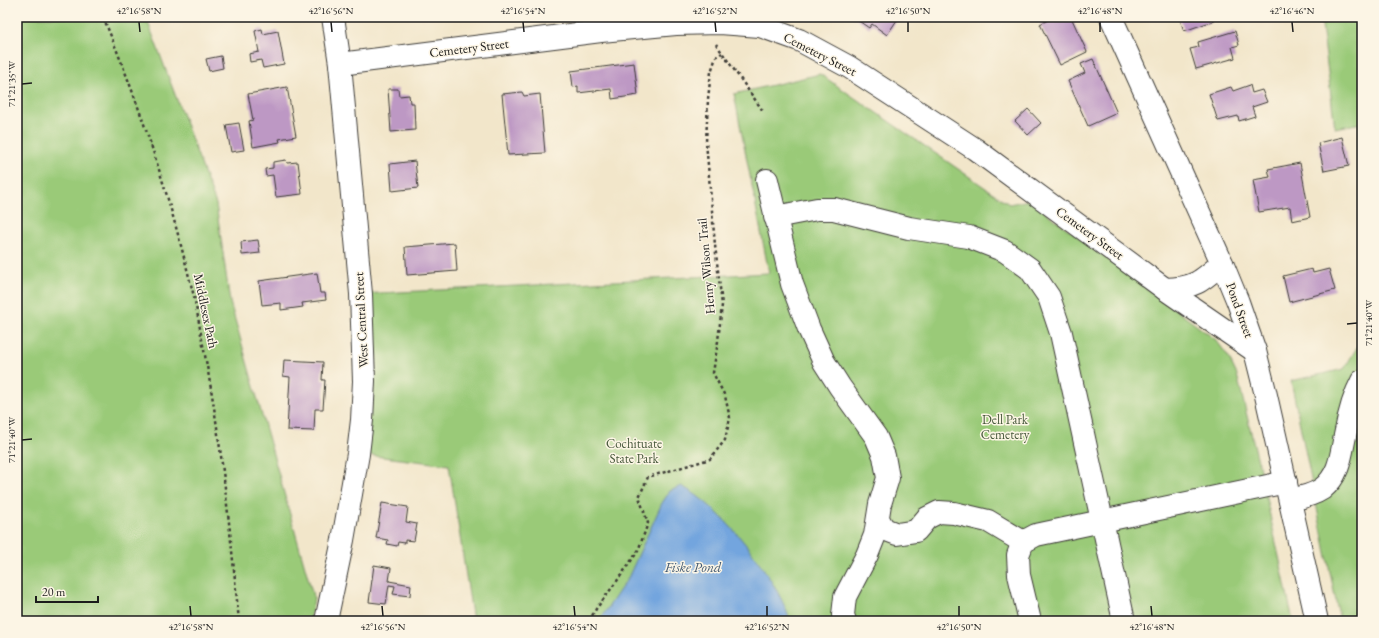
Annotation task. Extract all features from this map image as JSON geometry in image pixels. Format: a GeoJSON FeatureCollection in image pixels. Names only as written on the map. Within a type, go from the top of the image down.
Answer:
{"type":"FeatureCollection","features":[{"type":"Feature","properties":{"kind":"street","name":"West Central Street"},"geometry":{"type":"LineString","coordinates":[[326,621],[343,540],[358,454],[362,420],[364,381],[361,294],[340,64],[333,17]]}},
{"type":"Feature","properties":{"kind":"street","name":"Pond Street"},"geometry":{"type":"LineString","coordinates":[[1110,17],[1222,263],[1238,302],[1255,351],[1317,621]]}},
{"type":"Feature","properties":{"kind":"street","name":"Cemetery Street"},"geometry":{"type":"LineString","coordinates":[[340,64],[599,24],[720,23],[760,26],[799,40],[849,67],[975,149],[1165,289],[1255,351]]}},
{"type":"Feature","properties":{"kind":"street"},"geometry":{"type":"LineString","coordinates":[[767,180],[792,284],[815,342],[824,362],[840,387],[876,437],[884,456],[888,478],[880,504],[875,535],[867,556],[845,597],[843,614],[845,621]]}},
{"type":"Feature","properties":{"kind":"street"},"geometry":{"type":"LineString","coordinates":[[775,217],[817,209],[834,209],[909,228],[969,237],[1005,252],[1030,269],[1049,297],[1061,333],[1124,621]]}},
{"type":"Feature","properties":{"kind":"street"},"geometry":{"type":"LineString","coordinates":[[1165,289],[1192,286],[1205,278],[1222,263]]}},
{"type":"Feature","properties":{"kind":"street"},"geometry":{"type":"LineString","coordinates":[[1030,621],[1019,575],[1018,554],[1023,542],[1036,535],[1102,521],[1288,491],[1307,496],[1321,490],[1331,480],[1339,466],[1350,411],[1362,380]]}},
{"type":"Feature","properties":{"kind":"street"},"geometry":{"type":"LineString","coordinates":[[878,518],[884,529],[897,534],[916,531],[927,518],[939,512],[954,513],[988,521],[1023,542]]}},
{"type":"Feature","properties":{"kind":"path","name":"Middlesex Path"},"geometry":{"type":"LineString","coordinates":[[103,17],[125,70],[163,185],[190,282],[212,396],[230,521],[238,621]]}},
{"type":"Feature","properties":{"kind":"path"},"geometry":{"type":"LineString","coordinates":[[702,24],[763,111]]}},
{"type":"Feature","properties":{"kind":"path","name":"Henry Wilson Trail"},"geometry":{"type":"LineString","coordinates":[[589,621],[638,551],[648,523],[639,496],[648,477],[710,459],[725,440],[730,418],[725,396],[713,373],[722,305],[714,239],[706,142],[711,72],[716,57],[722,53]]}},
{"type":"Feature","properties":{"kind":"green space"},"geometry":{"type":"Polygon","coordinates":[[[17,17],[146,17],[216,204],[230,302],[314,599],[310,621],[17,621],[17,17]]]}},
{"type":"Feature","properties":{"kind":"green space"},"geometry":{"type":"Polygon","coordinates":[[[1321,17],[1362,17],[1362,123],[1335,128],[1321,17]]]}},
{"type":"Feature","properties":{"kind":"green space"},"geometry":{"type":"Polygon","coordinates":[[[820,74],[1009,204],[1029,200],[1216,340],[1228,356],[1237,375],[1259,465],[1293,621],[473,621],[449,465],[358,454],[361,294],[769,273],[734,94],[820,74]]]}},
{"type":"Feature","properties":{"kind":"green space"},"geometry":{"type":"Polygon","coordinates":[[[1362,339],[1362,621],[1340,621],[1291,381],[1344,369],[1362,339]]]}},
{"type":"Feature","properties":{"kind":"water","name":"Fiske Pond"},"geometry":{"type":"Polygon","coordinates":[[[681,486],[697,496],[713,509],[746,545],[774,585],[784,604],[790,621],[599,621],[628,578],[662,503],[670,491],[681,486]]]}},
{"type":"Feature","properties":{"kind":"building"},"geometry":{"type":"Polygon","coordinates":[[[853,17],[899,17],[887,35],[872,24],[869,28],[853,17]]]}},
{"type":"Feature","properties":{"kind":"building"},"geometry":{"type":"Polygon","coordinates":[[[1049,17],[1071,17],[1087,52],[1060,65],[1040,24],[1050,19],[1049,17]]]}},
{"type":"Feature","properties":{"kind":"building"},"geometry":{"type":"Polygon","coordinates":[[[1179,17],[1212,17],[1213,21],[1184,31],[1179,17]]]}},
{"type":"Feature","properties":{"kind":"building"},"geometry":{"type":"Polygon","coordinates":[[[262,29],[263,34],[278,31],[284,64],[263,68],[261,60],[250,62],[249,54],[259,52],[255,31],[262,29]]]}},
{"type":"Feature","properties":{"kind":"building"},"geometry":{"type":"Polygon","coordinates":[[[1235,31],[1239,45],[1232,47],[1235,58],[1196,69],[1190,49],[1199,47],[1198,42],[1235,31]]]}},
{"type":"Feature","properties":{"kind":"building"},"geometry":{"type":"Polygon","coordinates":[[[221,56],[223,68],[209,71],[206,59],[221,56]]]}},
{"type":"Feature","properties":{"kind":"building"},"geometry":{"type":"Polygon","coordinates":[[[1093,59],[1117,113],[1088,126],[1068,81],[1085,73],[1081,64],[1093,59]]]}},
{"type":"Feature","properties":{"kind":"building"},"geometry":{"type":"Polygon","coordinates":[[[634,63],[638,95],[612,99],[611,89],[578,93],[578,86],[573,87],[571,71],[634,63]]]}},
{"type":"Feature","properties":{"kind":"building"},"geometry":{"type":"Polygon","coordinates":[[[1250,85],[1252,93],[1262,90],[1267,102],[1252,107],[1255,116],[1239,121],[1238,116],[1218,121],[1209,94],[1231,87],[1233,91],[1250,85]]]}},
{"type":"Feature","properties":{"kind":"building"},"geometry":{"type":"Polygon","coordinates":[[[287,87],[296,136],[279,139],[280,142],[253,147],[249,121],[253,120],[248,94],[287,87]]]}},
{"type":"Feature","properties":{"kind":"building"},"geometry":{"type":"Polygon","coordinates":[[[388,89],[398,89],[399,96],[409,95],[410,103],[414,103],[415,130],[391,132],[388,89]]]}},
{"type":"Feature","properties":{"kind":"building"},"geometry":{"type":"Polygon","coordinates":[[[522,92],[524,96],[540,94],[545,153],[508,155],[502,94],[522,92]]]}},
{"type":"Feature","properties":{"kind":"building"},"geometry":{"type":"Polygon","coordinates":[[[1028,109],[1041,123],[1028,135],[1015,121],[1028,109]]]}},
{"type":"Feature","properties":{"kind":"building"},"geometry":{"type":"Polygon","coordinates":[[[239,123],[244,150],[231,152],[226,125],[239,123]]]}},
{"type":"Feature","properties":{"kind":"building"},"geometry":{"type":"Polygon","coordinates":[[[1342,137],[1349,166],[1324,171],[1318,143],[1342,137]]]}},
{"type":"Feature","properties":{"kind":"building"},"geometry":{"type":"Polygon","coordinates":[[[286,160],[287,163],[298,162],[302,194],[276,197],[273,175],[266,176],[265,169],[273,168],[273,162],[286,160]]]}},
{"type":"Feature","properties":{"kind":"building"},"geometry":{"type":"Polygon","coordinates":[[[415,161],[418,188],[392,191],[390,164],[415,161]]]}},
{"type":"Feature","properties":{"kind":"building"},"geometry":{"type":"Polygon","coordinates":[[[1300,163],[1310,217],[1292,221],[1290,207],[1259,212],[1253,180],[1270,177],[1268,169],[1300,163]]]}},
{"type":"Feature","properties":{"kind":"building"},"geometry":{"type":"Polygon","coordinates":[[[258,240],[260,253],[242,255],[241,242],[258,240]]]}},
{"type":"Feature","properties":{"kind":"building"},"geometry":{"type":"Polygon","coordinates":[[[455,243],[457,271],[407,275],[405,247],[455,243]]]}},
{"type":"Feature","properties":{"kind":"building"},"geometry":{"type":"Polygon","coordinates":[[[1312,269],[1313,273],[1329,269],[1335,290],[1289,302],[1283,276],[1312,269]]]}},
{"type":"Feature","properties":{"kind":"building"},"geometry":{"type":"Polygon","coordinates":[[[317,273],[320,293],[325,293],[326,300],[302,303],[303,307],[281,310],[281,303],[262,305],[259,281],[317,273]]]}},
{"type":"Feature","properties":{"kind":"building"},"geometry":{"type":"Polygon","coordinates":[[[284,360],[323,362],[322,380],[325,380],[323,409],[315,409],[314,431],[287,430],[290,377],[283,376],[284,360]]]}},
{"type":"Feature","properties":{"kind":"building"},"geometry":{"type":"Polygon","coordinates":[[[382,503],[408,507],[406,522],[417,524],[414,541],[405,540],[405,543],[398,542],[397,546],[387,544],[388,540],[376,538],[382,503]]]}},
{"type":"Feature","properties":{"kind":"building"},"geometry":{"type":"Polygon","coordinates":[[[374,565],[391,568],[389,581],[411,585],[410,596],[393,594],[395,586],[389,585],[386,604],[369,602],[374,565]]]}},
{"type":"Feature","properties":{"kind":"park label","name":"Dell Park Cemetery"},"geometry":{"type":"Point","coordinates":[1005,426]}},
{"type":"Feature","properties":{"kind":"park label","name":"Cochituate State Park"},"geometry":{"type":"Point","coordinates":[634,450]}}]}
